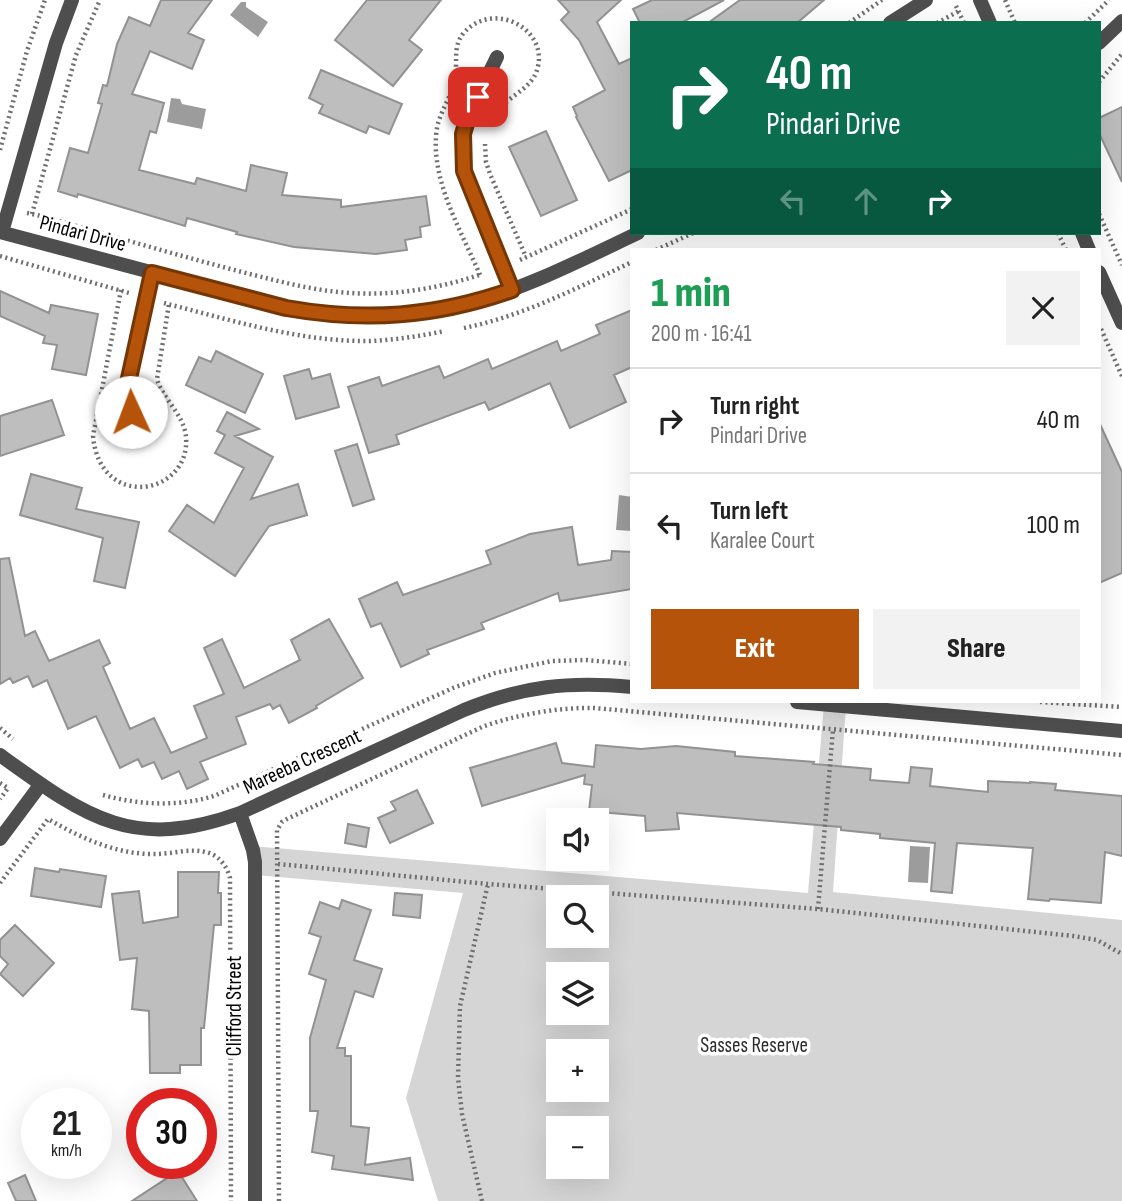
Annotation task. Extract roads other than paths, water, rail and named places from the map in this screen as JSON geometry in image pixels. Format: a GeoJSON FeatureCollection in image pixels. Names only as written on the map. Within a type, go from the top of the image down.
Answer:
{"type":"FeatureCollection","features":[{"type":"Feature","properties":{"kind":"street"},"geometry":{"type":"LineString","coordinates":[[1,232],[56,43],[72,0]]}},
{"type":"Feature","properties":{"kind":"street"},"geometry":{"type":"LineString","coordinates":[[893,21],[926,0]]}},
{"type":"Feature","properties":{"kind":"street"},"geometry":{"type":"LineString","coordinates":[[980,0],[989,21]]}},
{"type":"Feature","properties":{"kind":"street"},"geometry":{"type":"LineString","coordinates":[[1101,41],[1122,21]]}},
{"type":"Feature","properties":{"kind":"street"},"geometry":{"type":"LineString","coordinates":[[497,57],[468,117],[462,151],[469,186],[512,290]]}},
{"type":"Feature","properties":{"kind":"street","name":"Pindari Drive"},"geometry":{"type":"LineString","coordinates":[[1,232],[286,308],[353,316],[404,315],[442,310],[478,301],[536,280],[634,235]]}},
{"type":"Feature","properties":{"kind":"street"},"geometry":{"type":"LineString","coordinates":[[143,439],[127,397],[152,273]]}},
{"type":"Feature","properties":{"kind":"street"},"geometry":{"type":"LineString","coordinates":[[1101,276],[1122,323]]}},
{"type":"Feature","properties":{"kind":"street","name":"Mareeba Crescent"},"geometry":{"type":"LineString","coordinates":[[0,755],[75,807],[93,816],[125,826],[153,830],[183,828],[240,813],[493,699],[545,687],[589,684],[630,687]]}},
{"type":"Feature","properties":{"kind":"street"},"geometry":{"type":"LineString","coordinates":[[808,703],[1122,731]]}},
{"type":"Feature","properties":{"kind":"street"},"geometry":{"type":"LineString","coordinates":[[0,839],[41,784]]}},
{"type":"Feature","properties":{"kind":"street","name":"Clifford Street"},"geometry":{"type":"LineString","coordinates":[[240,813],[255,862],[255,1201]]}},
{"type":"Feature","properties":{"kind":"park label","name":"Sasses Reserve"},"geometry":{"type":"Point","coordinates":[754,1045]}}]}
